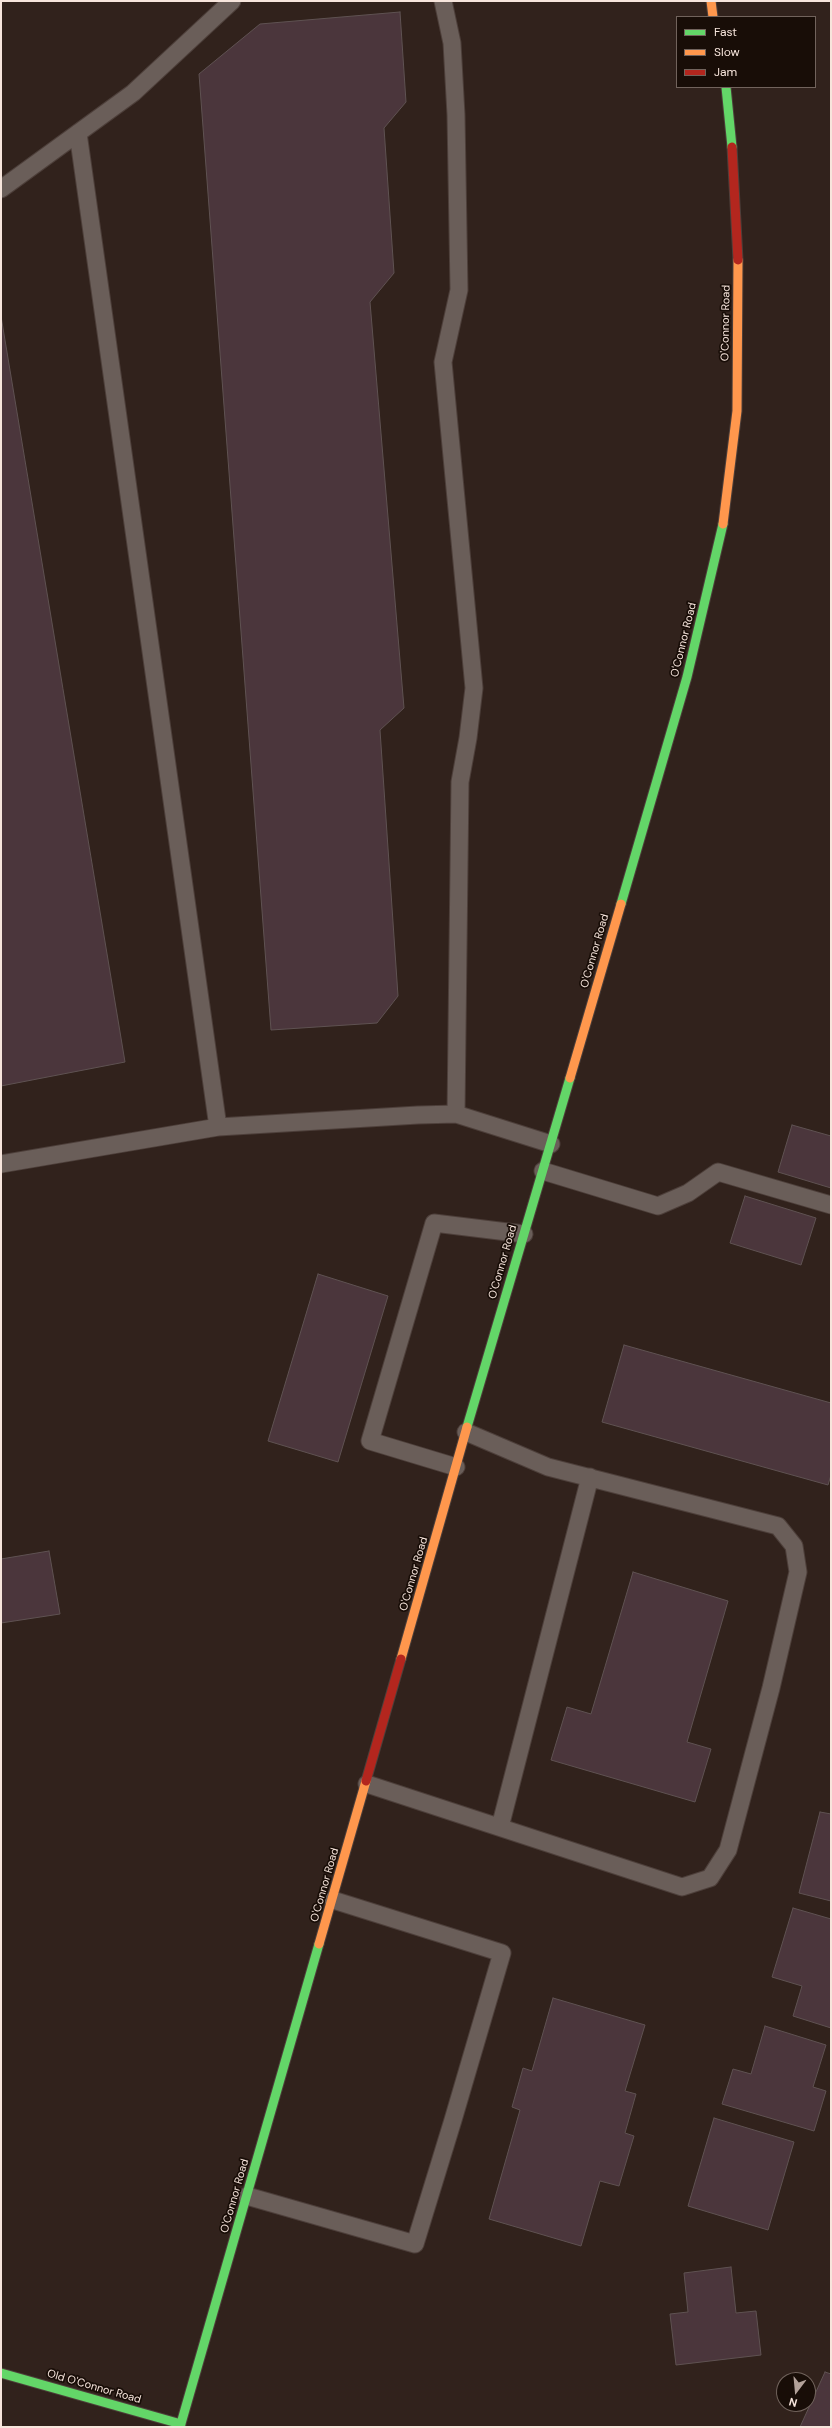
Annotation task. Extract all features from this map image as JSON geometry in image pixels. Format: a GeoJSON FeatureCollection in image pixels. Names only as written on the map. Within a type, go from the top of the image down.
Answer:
{"type":"FeatureCollection","features":[{"type":"Feature","properties":{"kind":"main road"},"geometry":{"type":"LineString","coordinates":[[710,1],[713,16]]}},
{"type":"Feature","properties":{"kind":"main road","name":"O'Connor Road"},"geometry":{"type":"LineString","coordinates":[[180,2426],[333,1900],[466,1432],[688,677],[722,536],[737,411],[739,274],[726,88]]}},
{"type":"Feature","properties":{"kind":"main road","name":"Old O'Connor Road"},"geometry":{"type":"LineString","coordinates":[[1,2373],[180,2426]]}},
{"type":"Feature","properties":{"kind":"lane"},"geometry":{"type":"LineString","coordinates":[[1,189],[133,93],[232,1]]}},
{"type":"Feature","properties":{"kind":"lane"},"geometry":{"type":"LineString","coordinates":[[443,1],[452,43],[456,115],[458,290],[443,362],[474,688],[468,738],[460,782],[456,1114]]}},
{"type":"Feature","properties":{"kind":"lane"},"geometry":{"type":"LineString","coordinates":[[78,133],[218,1127]]}},
{"type":"Feature","properties":{"kind":"lane"},"geometry":{"type":"LineString","coordinates":[[1,1164],[218,1127],[456,1114],[551,1144]]}},
{"type":"Feature","properties":{"kind":"lane"},"geometry":{"type":"LineString","coordinates":[[543,1171],[658,1206],[688,1193],[718,1172],[831,1205]]}},
{"type":"Feature","properties":{"kind":"lane"},"geometry":{"type":"LineString","coordinates":[[456,1467],[370,1441],[434,1223],[524,1234]]}},
{"type":"Feature","properties":{"kind":"lane"},"geometry":{"type":"LineString","coordinates":[[366,1784],[682,1887],[710,1878],[728,1850],[771,1688],[798,1572],[794,1546],[778,1526],[548,1466],[466,1432]]}},
{"type":"Feature","properties":{"kind":"lane"},"geometry":{"type":"LineString","coordinates":[[500,1827],[590,1477]]}},
{"type":"Feature","properties":{"kind":"lane"},"geometry":{"type":"LineString","coordinates":[[247,2196],[415,2244],[502,1953],[333,1900]]}},
{"type":"Feature","properties":{"kind":"building"},"geometry":{"type":"Polygon","coordinates":[[[400,12],[406,102],[384,128],[394,273],[370,302],[404,708],[380,730],[398,996],[377,1023],[271,1030],[199,74],[260,24],[400,12]]]}},
{"type":"Feature","properties":{"kind":"building"},"geometry":{"type":"Polygon","coordinates":[[[1,316],[125,1062],[1,1086],[1,316]]]}},
{"type":"Feature","properties":{"kind":"building"},"geometry":{"type":"Polygon","coordinates":[[[792,1125],[831,1136],[831,1188],[778,1172],[792,1125]]]}},
{"type":"Feature","properties":{"kind":"building"},"geometry":{"type":"Polygon","coordinates":[[[745,1196],[816,1218],[801,1265],[730,1243],[745,1196]]]}},
{"type":"Feature","properties":{"kind":"building"},"geometry":{"type":"Polygon","coordinates":[[[318,1274],[388,1296],[338,1462],[268,1441],[318,1274]]]}},
{"type":"Feature","properties":{"kind":"building"},"geometry":{"type":"Polygon","coordinates":[[[624,1345],[831,1403],[831,1475],[828,1485],[602,1422],[624,1345]]]}},
{"type":"Feature","properties":{"kind":"building"},"geometry":{"type":"Polygon","coordinates":[[[49,1551],[60,1614],[1,1623],[1,1559],[49,1551]]]}},
{"type":"Feature","properties":{"kind":"building"},"geometry":{"type":"Polygon","coordinates":[[[633,1572],[728,1601],[687,1742],[711,1749],[695,1802],[551,1760],[567,1707],[591,1714],[633,1572]]]}},
{"type":"Feature","properties":{"kind":"building"},"geometry":{"type":"Polygon","coordinates":[[[820,1812],[831,1814],[831,1901],[799,1893],[820,1812]]]}},
{"type":"Feature","properties":{"kind":"building"},"geometry":{"type":"Polygon","coordinates":[[[793,1908],[831,1919],[831,2028],[793,2016],[802,1986],[772,1977],[793,1908]]]}},
{"type":"Feature","properties":{"kind":"building"},"geometry":{"type":"Polygon","coordinates":[[[553,1998],[645,2025],[625,2091],[636,2094],[625,2133],[634,2136],[619,2186],[600,2181],[581,2246],[489,2219],[520,2110],[512,2107],[523,2068],[532,2071],[553,1998]]]}},
{"type":"Feature","properties":{"kind":"building"},"geometry":{"type":"Polygon","coordinates":[[[765,2026],[826,2045],[813,2087],[826,2091],[814,2131],[722,2104],[733,2069],[751,2074],[765,2026]]]}},
{"type":"Feature","properties":{"kind":"building"},"geometry":{"type":"Polygon","coordinates":[[[714,2118],[794,2142],[768,2230],[688,2206],[714,2118]]]}},
{"type":"Feature","properties":{"kind":"building"},"geometry":{"type":"Polygon","coordinates":[[[731,2267],[736,2313],[756,2311],[761,2355],[676,2365],[670,2314],[688,2312],[684,2273],[731,2267]]]}},
{"type":"Feature","properties":{"kind":"building"},"geometry":{"type":"Polygon","coordinates":[[[825,2372],[831,2374],[831,2427],[800,2427],[807,2412],[816,2412],[816,2392],[825,2372]]]}},
{"type":"Feature","properties":{"kind":"traffic: fast"},"geometry":{"type":"LineString","coordinates":[[726,88],[732,147]]}},
{"type":"Feature","properties":{"kind":"traffic: fast"},"geometry":{"type":"LineString","coordinates":[[621,904],[687,677],[723,524]]}},
{"type":"Feature","properties":{"kind":"traffic: fast"},"geometry":{"type":"LineString","coordinates":[[467,1427],[570,1078]]}},
{"type":"Feature","properties":{"kind":"traffic: fast"},"geometry":{"type":"LineString","coordinates":[[180,2427],[319,1944]]}},
{"type":"Feature","properties":{"kind":"traffic: fast"},"geometry":{"type":"LineString","coordinates":[[1,2373],[181,2424]]}},
{"type":"Feature","properties":{"kind":"traffic: slow"},"geometry":{"type":"LineString","coordinates":[[711,1],[713,16]]}},
{"type":"Feature","properties":{"kind":"traffic: slow"},"geometry":{"type":"LineString","coordinates":[[723,524],[737,411],[738,260]]}},
{"type":"Feature","properties":{"kind":"traffic: slow"},"geometry":{"type":"LineString","coordinates":[[570,1078],[621,904]]}},
{"type":"Feature","properties":{"kind":"traffic: slow"},"geometry":{"type":"LineString","coordinates":[[401,1659],[467,1427]]}},
{"type":"Feature","properties":{"kind":"traffic: slow"},"geometry":{"type":"LineString","coordinates":[[319,1944],[366,1781]]}},
{"type":"Feature","properties":{"kind":"traffic: jam"},"geometry":{"type":"LineString","coordinates":[[732,147],[738,260]]}},
{"type":"Feature","properties":{"kind":"traffic: jam"},"geometry":{"type":"LineString","coordinates":[[366,1781],[401,1659]]}}]}
